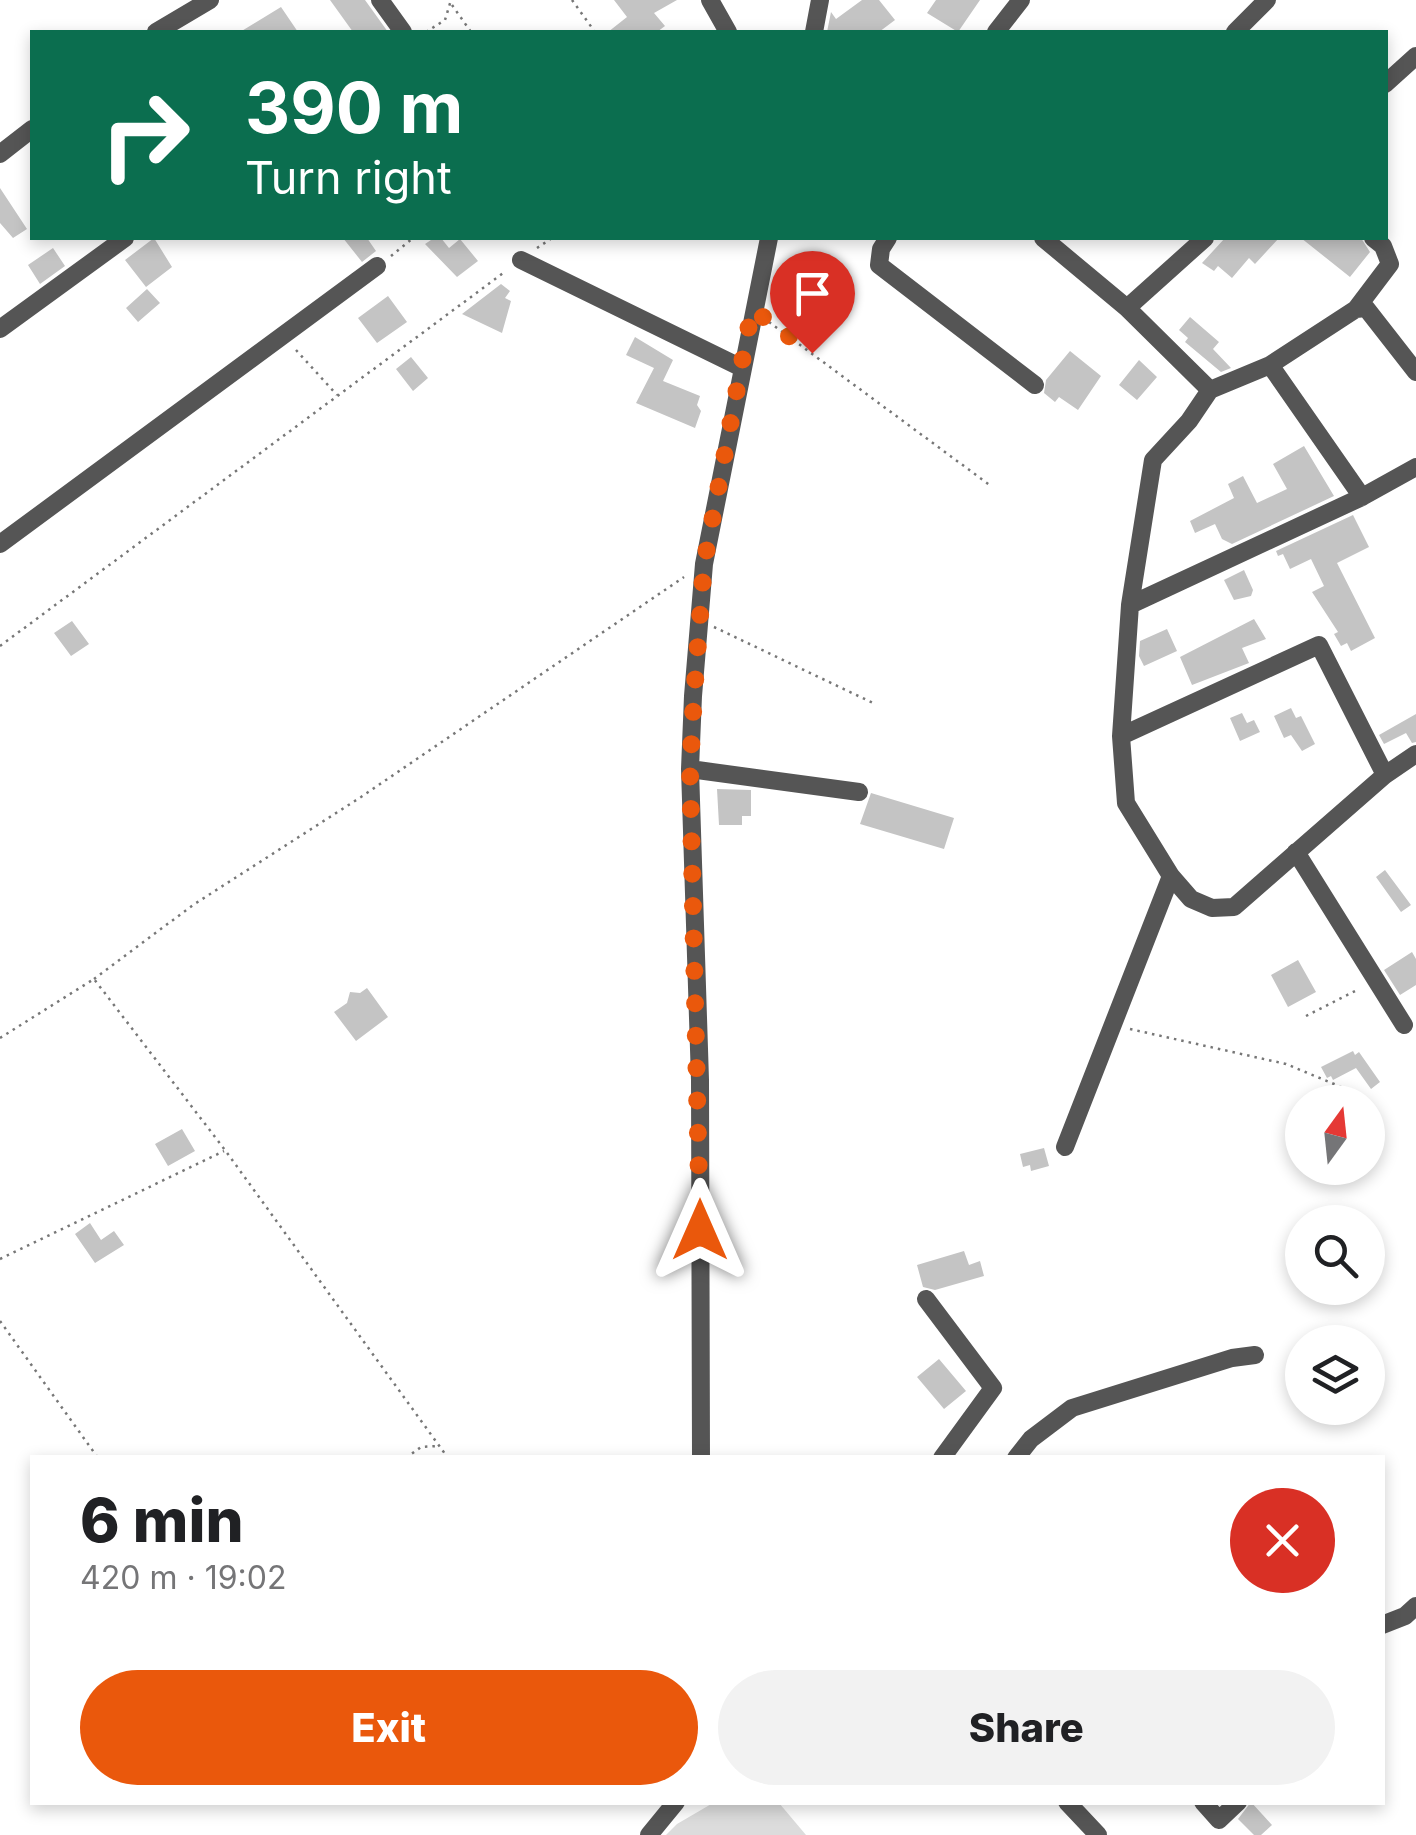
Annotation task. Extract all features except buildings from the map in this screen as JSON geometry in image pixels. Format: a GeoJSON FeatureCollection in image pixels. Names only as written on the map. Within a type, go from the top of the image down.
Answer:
{"type":"FeatureCollection","features":[{"type":"Feature","properties":{"kind":"street"},"geometry":{"type":"LineString","coordinates":[[159,30],[210,0]]}},
{"type":"Feature","properties":{"kind":"street"},"geometry":{"type":"LineString","coordinates":[[380,0],[402,30]]}},
{"type":"Feature","properties":{"kind":"street"},"geometry":{"type":"LineString","coordinates":[[710,0],[727,30]]}},
{"type":"Feature","properties":{"kind":"street"},"geometry":{"type":"LineString","coordinates":[[814,30],[820,0]]}},
{"type":"Feature","properties":{"kind":"street"},"geometry":{"type":"LineString","coordinates":[[998,30],[1021,0]]}},
{"type":"Feature","properties":{"kind":"street"},"geometry":{"type":"LineString","coordinates":[[1236,30],[1267,0]]}},
{"type":"Feature","properties":{"kind":"street"},"geometry":{"type":"LineString","coordinates":[[1388,81],[1416,56]]}},
{"type":"Feature","properties":{"kind":"street"},"geometry":{"type":"LineString","coordinates":[[0,154],[30,131]]}},
{"type":"Feature","properties":{"kind":"street"},"geometry":{"type":"LineString","coordinates":[[0,329],[122,240]]}},
{"type":"Feature","properties":{"kind":"street"},"geometry":{"type":"LineString","coordinates":[[703,1455],[700,1080],[690,769],[704,564],[769,240]]}},
{"type":"Feature","properties":{"kind":"street"},"geometry":{"type":"LineString","coordinates":[[887,240],[879,265],[1035,385]]}},
{"type":"Feature","properties":{"kind":"street"},"geometry":{"type":"LineString","coordinates":[[1045,240],[1126,308],[1210,390]]}},
{"type":"Feature","properties":{"kind":"street"},"geometry":{"type":"LineString","coordinates":[[1126,308],[1203,240]]}},
{"type":"Feature","properties":{"kind":"street"},"geometry":{"type":"LineString","coordinates":[[1376,240],[1383,246],[1390,264],[1356,309],[1270,365],[1210,390],[1190,422],[1153,460],[1130,605],[1121,736],[1126,802],[1171,876],[1192,899],[1212,908],[1234,907],[1385,775],[1416,754]]}},
{"type":"Feature","properties":{"kind":"street"},"geometry":{"type":"LineString","coordinates":[[521,260],[742,368]]}},
{"type":"Feature","properties":{"kind":"street"},"geometry":{"type":"LineString","coordinates":[[0,544],[377,266]]}},
{"type":"Feature","properties":{"kind":"street"},"geometry":{"type":"LineString","coordinates":[[1356,309],[1366,308],[1375,315],[1416,372]]}},
{"type":"Feature","properties":{"kind":"street"},"geometry":{"type":"LineString","coordinates":[[1270,365],[1362,498]]}},
{"type":"Feature","properties":{"kind":"street"},"geometry":{"type":"LineString","coordinates":[[1130,605],[1362,498],[1416,467]]}},
{"type":"Feature","properties":{"kind":"street"},"geometry":{"type":"LineString","coordinates":[[1121,736],[1319,645],[1385,775]]}},
{"type":"Feature","properties":{"kind":"street"},"geometry":{"type":"LineString","coordinates":[[690,769],[859,792]]}},
{"type":"Feature","properties":{"kind":"street"},"geometry":{"type":"LineString","coordinates":[[1296,852],[1404,1025]]}},
{"type":"Feature","properties":{"kind":"street"},"geometry":{"type":"LineString","coordinates":[[1065,1148],[1171,876]]}},
{"type":"Feature","properties":{"kind":"street"},"geometry":{"type":"LineString","coordinates":[[926,1299],[993,1388],[944,1455]]}},
{"type":"Feature","properties":{"kind":"street"},"geometry":{"type":"LineString","coordinates":[[1018,1455],[1031,1439],[1072,1408],[1232,1358],[1254,1355]]}},
{"type":"Feature","properties":{"kind":"street"},"geometry":{"type":"LineString","coordinates":[[1385,1623],[1405,1616],[1416,1606]]}},
{"type":"Feature","properties":{"kind":"street"},"geometry":{"type":"LineString","coordinates":[[650,1835],[674,1805]]}},
{"type":"Feature","properties":{"kind":"street"},"geometry":{"type":"LineString","coordinates":[[1070,1805],[1098,1835]]}},
{"type":"Feature","properties":{"kind":"street"},"geometry":{"type":"LineString","coordinates":[[1206,1805],[1218,1820],[1235,1805]]}},
{"type":"Feature","properties":{"kind":"path"},"geometry":{"type":"LineString","coordinates":[[572,0],[594,30]]}},
{"type":"Feature","properties":{"kind":"path"},"geometry":{"type":"LineString","coordinates":[[429,30],[445,20],[451,2]]}},
{"type":"Feature","properties":{"kind":"path"},"geometry":{"type":"LineString","coordinates":[[451,2],[471,30]]}},
{"type":"Feature","properties":{"kind":"path"},"geometry":{"type":"LineString","coordinates":[[0,646],[549,240]]}},
{"type":"Feature","properties":{"kind":"path"},"geometry":{"type":"LineString","coordinates":[[752,309],[990,486]]}},
{"type":"Feature","properties":{"kind":"path"},"geometry":{"type":"LineString","coordinates":[[288,342],[338,395]]}},
{"type":"Feature","properties":{"kind":"path"},"geometry":{"type":"LineString","coordinates":[[0,1038],[704,564]]}},
{"type":"Feature","properties":{"kind":"path"},"geometry":{"type":"LineString","coordinates":[[699,620],[873,703]]}},
{"type":"Feature","properties":{"kind":"path"},"geometry":{"type":"LineString","coordinates":[[94,978],[225,1150],[446,1455]]}},
{"type":"Feature","properties":{"kind":"path"},"geometry":{"type":"LineString","coordinates":[[1306,1016],[1378,979]]}},
{"type":"Feature","properties":{"kind":"path"},"geometry":{"type":"LineString","coordinates":[[1114,1025],[1286,1064],[1336,1085]]}},
{"type":"Feature","properties":{"kind":"path"},"geometry":{"type":"LineString","coordinates":[[0,1259],[225,1150]]}},
{"type":"Feature","properties":{"kind":"path"},"geometry":{"type":"LineString","coordinates":[[0,1321],[96,1455]]}},
{"type":"Feature","properties":{"kind":"path"},"geometry":{"type":"LineString","coordinates":[[410,1455],[421,1447],[439,1446]]}},
{"type":"Feature","properties":{"kind":"shaded area"},"geometry":{"type":"Polygon","coordinates":[[[710,1805],[781,1805],[806,1835],[666,1835],[710,1805]]]}},
{"type":"Feature","properties":{"kind":"route"},"geometry":{"type":"LineString","coordinates":[[700,1230],[700,1080],[690,769],[704,564],[752,309],[812,353]]}}]}
